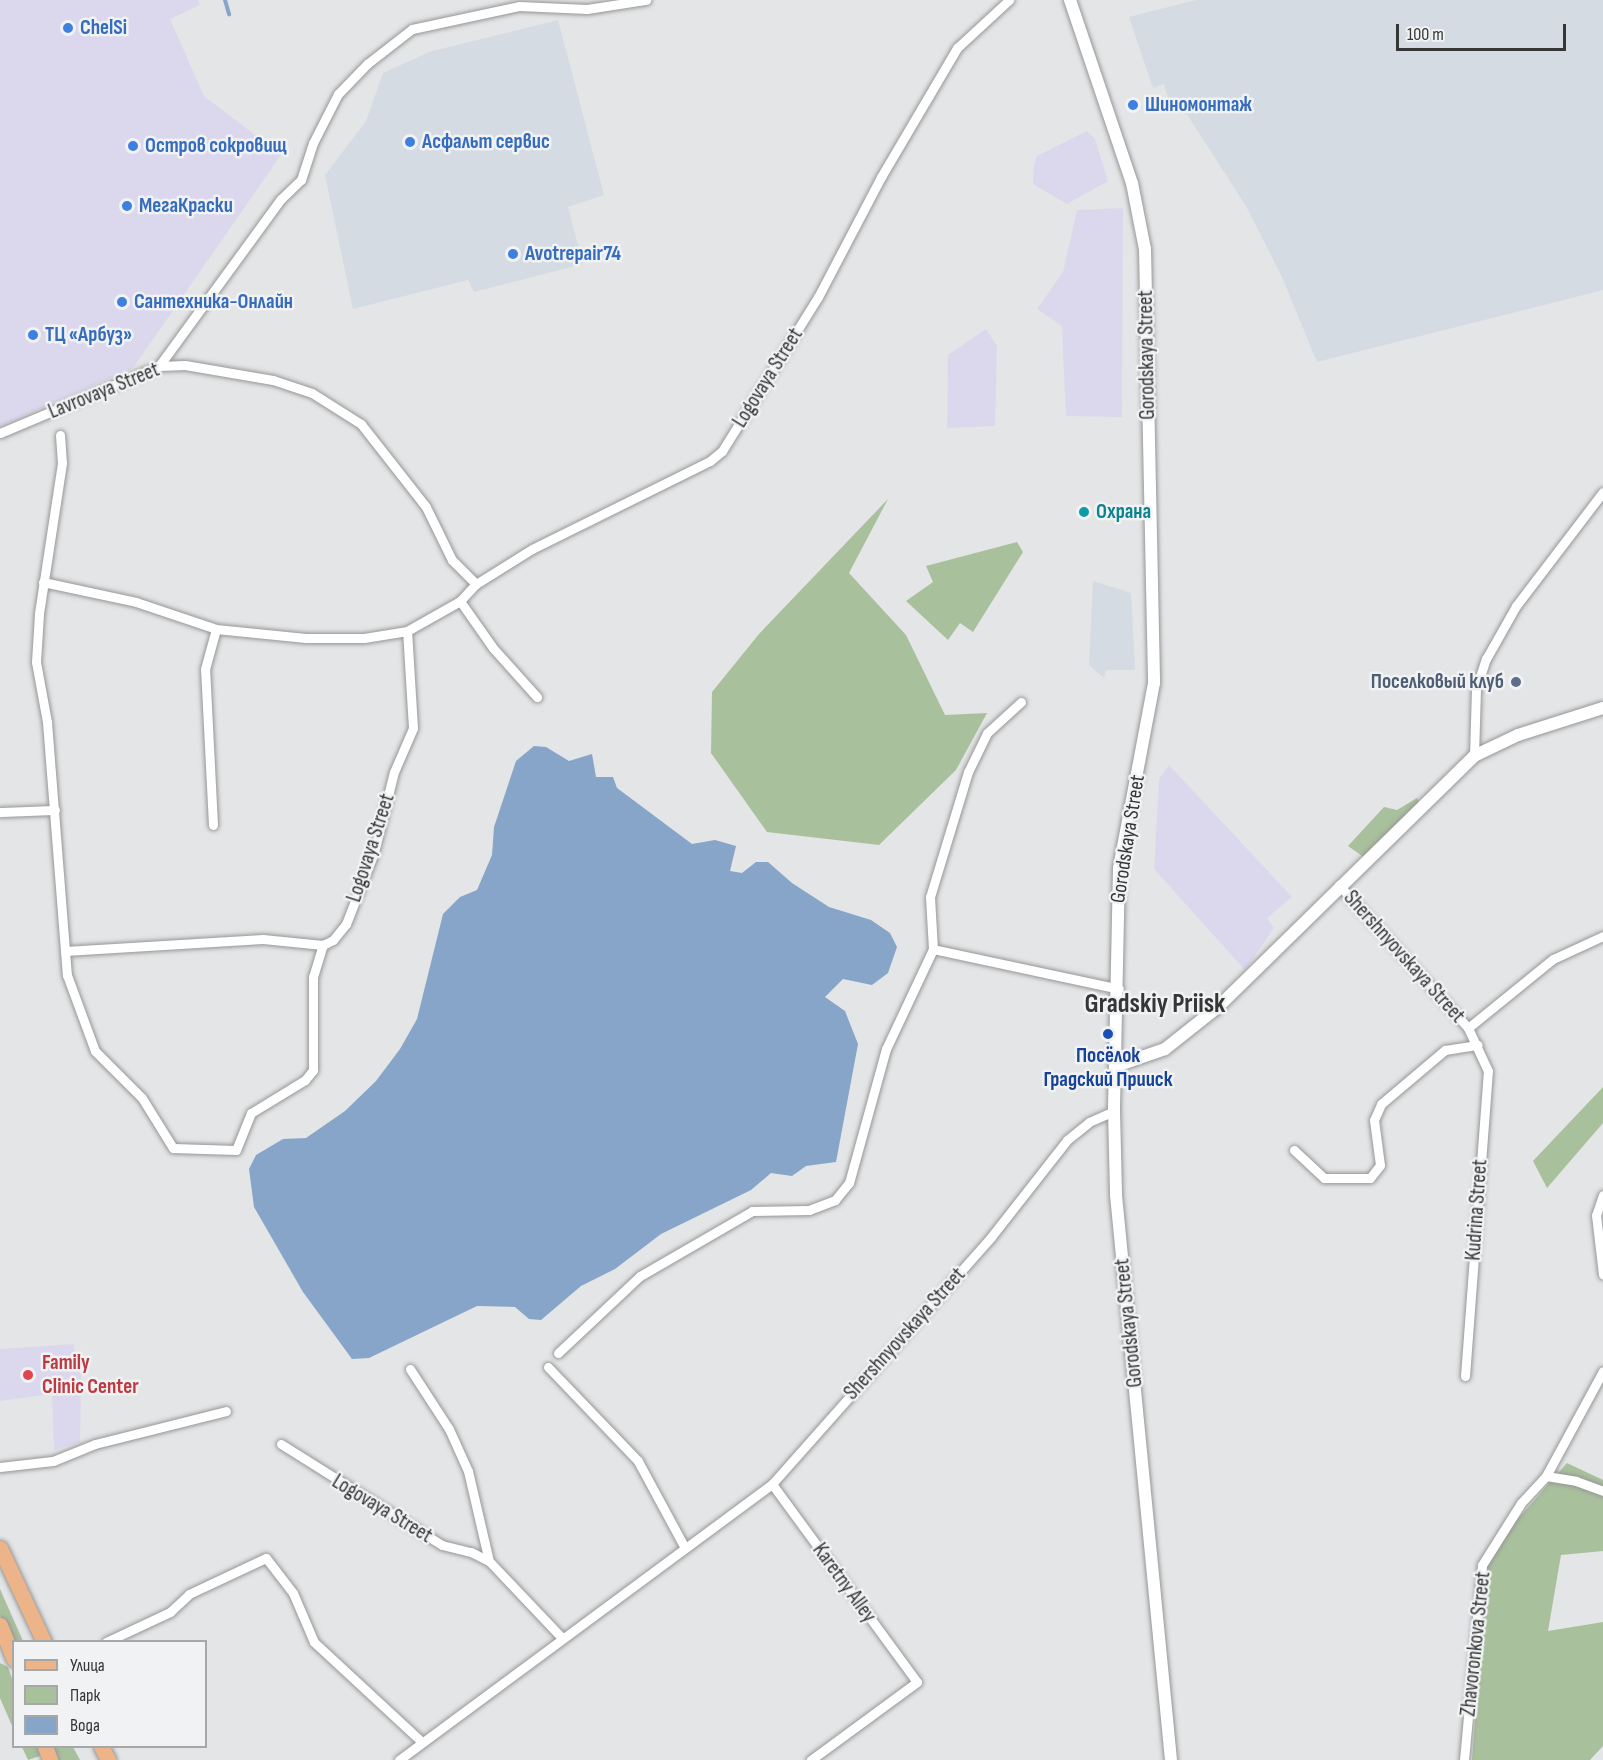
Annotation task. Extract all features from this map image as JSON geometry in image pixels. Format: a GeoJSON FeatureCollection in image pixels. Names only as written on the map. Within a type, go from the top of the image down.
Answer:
{"type":"FeatureCollection","features":[{"type":"Feature","properties":{"kind":"main road"},"geometry":{"type":"LineString","coordinates":[[0,1548],[44,1640]]}},
{"type":"Feature","properties":{"kind":"main road"},"geometry":{"type":"LineString","coordinates":[[0,1625],[12,1654]]}},
{"type":"Feature","properties":{"kind":"street"},"geometry":{"type":"LineString","coordinates":[[159,366],[281,198],[301,180],[313,143],[338,94],[367,64],[394,43],[412,30],[519,6],[587,9],[646,0]]}},
{"type":"Feature","properties":{"kind":"street","name":"Logovaya Street"},"geometry":{"type":"LineString","coordinates":[[43,582],[136,602],[216,629],[306,638],[364,638],[407,631],[460,601],[476,584],[532,549],[710,461],[722,451],[818,297],[935,83],[957,48],[1009,0]]}},
{"type":"Feature","properties":{"kind":"street","name":"Gorodskaya Street"},"geometry":{"type":"LineString","coordinates":[[1070,0],[1132,183],[1145,249],[1154,683],[1119,869],[1116,921],[1119,989],[1114,1111],[1116,1195],[1171,1760]]}},
{"type":"Feature","properties":{"kind":"street","name":"Lavrovaya Street"},"geometry":{"type":"LineString","coordinates":[[0,433],[159,366],[185,365],[273,380],[312,393],[361,424],[426,507],[452,560],[476,584]]}},
{"type":"Feature","properties":{"kind":"street"},"geometry":{"type":"LineString","coordinates":[[60,435],[62,463],[43,582],[36,662],[47,722],[65,951],[78,1013],[95,1051],[142,1098],[173,1148],[236,1150],[251,1113],[305,1080],[313,1070],[313,977],[323,945],[263,939],[65,951]]}},
{"type":"Feature","properties":{"kind":"street"},"geometry":{"type":"LineString","coordinates":[[1474,756],[1476,689],[1486,659],[1516,606],[1603,492]]}},
{"type":"Feature","properties":{"kind":"street"},"geometry":{"type":"LineString","coordinates":[[460,601],[493,648],[537,697]]}},
{"type":"Feature","properties":{"kind":"street"},"geometry":{"type":"LineString","coordinates":[[213,825],[206,669],[216,629]]}},
{"type":"Feature","properties":{"kind":"street","name":"Logovaya Street"},"geometry":{"type":"LineString","coordinates":[[323,945],[333,940],[346,924],[374,852],[394,771],[413,728],[407,631]]}},
{"type":"Feature","properties":{"kind":"street"},"geometry":{"type":"LineString","coordinates":[[558,1353],[640,1276],[752,1211],[809,1210],[835,1200],[849,1183],[886,1049],[933,949],[930,897],[968,772],[987,733],[1021,702]]}},
{"type":"Feature","properties":{"kind":"street","name":"Shershnyovskaya Street"},"geometry":{"type":"LineString","coordinates":[[1116,1066],[1149,1057],[1176,1043],[1218,1007],[1339,885],[1406,827],[1474,756],[1518,735],[1603,708]]}},
{"type":"Feature","properties":{"kind":"street"},"geometry":{"type":"LineString","coordinates":[[0,812],[55,810]]}},
{"type":"Feature","properties":{"kind":"street","name":"Shershnyovskaya Street"},"geometry":{"type":"LineString","coordinates":[[1339,885],[1468,1028]]}},
{"type":"Feature","properties":{"kind":"street"},"geometry":{"type":"LineString","coordinates":[[1468,1028],[1553,959],[1603,936]]}},
{"type":"Feature","properties":{"kind":"street"},"geometry":{"type":"LineString","coordinates":[[933,949],[1119,989]]}},
{"type":"Feature","properties":{"kind":"street","name":"Kudrina Street"},"geometry":{"type":"LineString","coordinates":[[1465,1376],[1488,1071],[1468,1028]]}},
{"type":"Feature","properties":{"kind":"street"},"geometry":{"type":"LineString","coordinates":[[1294,1150],[1324,1178],[1370,1178],[1380,1165],[1374,1120],[1381,1104],[1445,1050],[1478,1046]]}},
{"type":"Feature","properties":{"kind":"street","name":"Shershnyovskaya Street"},"geometry":{"type":"LineString","coordinates":[[399,1760],[684,1546],[772,1484],[991,1237],[1066,1140],[1089,1122],[1114,1111]]}},
{"type":"Feature","properties":{"kind":"street"},"geometry":{"type":"LineString","coordinates":[[1603,1195],[1596,1215],[1603,1275]]}},
{"type":"Feature","properties":{"kind":"street"},"geometry":{"type":"LineString","coordinates":[[548,1367],[638,1461],[684,1546]]}},
{"type":"Feature","properties":{"kind":"street"},"geometry":{"type":"LineString","coordinates":[[410,1369],[449,1429],[468,1471],[489,1561],[562,1638]]}},
{"type":"Feature","properties":{"kind":"street","name":"Zhavoronkova Street"},"geometry":{"type":"LineString","coordinates":[[1464,1760],[1482,1565],[1521,1503],[1546,1476],[1603,1371]]}},
{"type":"Feature","properties":{"kind":"street"},"geometry":{"type":"LineString","coordinates":[[0,1467],[53,1461],[94,1444],[226,1411]]}},
{"type":"Feature","properties":{"kind":"street","name":"Logovaya Street"},"geometry":{"type":"LineString","coordinates":[[281,1444],[442,1545],[471,1552],[489,1561]]}},
{"type":"Feature","properties":{"kind":"street"},"geometry":{"type":"LineString","coordinates":[[1546,1476],[1576,1481],[1603,1491]]}},
{"type":"Feature","properties":{"kind":"street","name":"Karetny Alley"},"geometry":{"type":"LineString","coordinates":[[772,1484],[917,1682],[811,1760]]}},
{"type":"Feature","properties":{"kind":"street"},"geometry":{"type":"LineString","coordinates":[[108,1640],[170,1612],[189,1594],[266,1558],[293,1593],[314,1642],[422,1742]]}},
{"type":"Feature","properties":{"kind":"street"},"geometry":{"type":"LineString","coordinates":[[411,1751],[417,1760]]}},
{"type":"Feature","properties":{"kind":"shaded area"},"geometry":{"type":"Polygon","coordinates":[[[0,0],[198,0],[200,5],[170,19],[204,96],[281,155],[133,368],[0,426],[0,0]]]}},
{"type":"Feature","properties":{"kind":"shaded area"},"geometry":{"type":"Polygon","coordinates":[[[1196,0],[1603,0],[1603,290],[1317,362],[1282,277],[1246,206],[1186,113],[1169,101],[1164,84],[1153,88],[1129,17],[1196,0]]]}},
{"type":"Feature","properties":{"kind":"shaded area"},"geometry":{"type":"Polygon","coordinates":[[[558,20],[604,195],[568,207],[583,264],[474,292],[468,280],[353,309],[325,175],[366,121],[383,73],[429,52],[558,20]]]}},
{"type":"Feature","properties":{"kind":"shaded area"},"geometry":{"type":"Polygon","coordinates":[[[1087,131],[1095,139],[1108,181],[1067,204],[1033,184],[1034,165],[1037,156],[1087,131]]]}},
{"type":"Feature","properties":{"kind":"shaded area"},"geometry":{"type":"Polygon","coordinates":[[[1123,208],[1122,417],[1066,416],[1062,326],[1037,309],[1063,272],[1077,210],[1123,208]]]}},
{"type":"Feature","properties":{"kind":"shaded area"},"geometry":{"type":"Polygon","coordinates":[[[986,329],[997,346],[995,426],[947,428],[948,355],[986,329]]]}},
{"type":"Feature","properties":{"kind":"shaded area"},"geometry":{"type":"Polygon","coordinates":[[[1093,581],[1131,593],[1135,670],[1106,670],[1104,678],[1089,665],[1093,581]]]}},
{"type":"Feature","properties":{"kind":"shaded area"},"geometry":{"type":"Polygon","coordinates":[[[1169,765],[1292,897],[1267,918],[1274,928],[1245,970],[1154,869],[1159,779],[1169,765]]]}},
{"type":"Feature","properties":{"kind":"shaded area"},"geometry":{"type":"Polygon","coordinates":[[[73,1344],[81,1374],[80,1442],[54,1450],[52,1394],[0,1401],[0,1349],[73,1344]]]}},
{"type":"Feature","properties":{"kind":"green space"},"geometry":{"type":"Polygon","coordinates":[[[888,499],[849,573],[906,635],[945,715],[987,713],[956,770],[879,845],[767,832],[711,753],[712,692],[759,634],[888,499]]]}},
{"type":"Feature","properties":{"kind":"green space"},"geometry":{"type":"Polygon","coordinates":[[[1017,542],[1023,552],[973,632],[960,623],[948,640],[906,601],[933,582],[926,566],[1017,542]]]}},
{"type":"Feature","properties":{"kind":"green space"},"geometry":{"type":"Polygon","coordinates":[[[1417,798],[1421,805],[1365,858],[1348,846],[1384,807],[1397,810],[1417,798]]]}},
{"type":"Feature","properties":{"kind":"green space"},"geometry":{"type":"Polygon","coordinates":[[[1603,1087],[1603,1123],[1547,1188],[1533,1161],[1603,1087]]]}},
{"type":"Feature","properties":{"kind":"green space"},"geometry":{"type":"Polygon","coordinates":[[[1567,1463],[1603,1480],[1603,1551],[1561,1555],[1548,1631],[1603,1622],[1603,1746],[1590,1760],[1472,1760],[1488,1553],[1567,1463]]]}},
{"type":"Feature","properties":{"kind":"green space"},"geometry":{"type":"Polygon","coordinates":[[[0,1589],[23,1640],[12,1640],[12,1645],[0,1615],[0,1589]]]}},
{"type":"Feature","properties":{"kind":"green space"},"geometry":{"type":"Polygon","coordinates":[[[0,1663],[8,1667],[12,1678],[12,1726],[0,1698],[0,1663]]]}},
{"type":"Feature","properties":{"kind":"green space"},"geometry":{"type":"Polygon","coordinates":[[[22,1748],[37,1748],[40,1756],[28,1760],[22,1748]]]}},
{"type":"Feature","properties":{"kind":"green space"},"geometry":{"type":"Polygon","coordinates":[[[51,1748],[74,1748],[80,1760],[55,1760],[51,1748]]]}},
{"type":"Feature","properties":{"kind":"water"},"geometry":{"type":"Polygon","coordinates":[[[534,746],[546,747],[569,761],[592,754],[596,777],[613,777],[617,788],[692,844],[715,840],[736,846],[730,871],[742,873],[756,862],[768,862],[792,883],[829,907],[871,920],[890,933],[897,947],[888,973],[872,985],[843,979],[825,997],[845,1011],[858,1044],[836,1162],[806,1166],[792,1176],[771,1173],[751,1190],[661,1234],[615,1269],[581,1286],[541,1320],[529,1319],[515,1307],[477,1306],[369,1358],[352,1359],[303,1292],[254,1207],[249,1169],[256,1155],[283,1139],[306,1138],[345,1111],[376,1081],[400,1049],[417,1019],[443,914],[460,897],[477,890],[492,855],[494,827],[516,761],[534,746]]]}},
{"type":"Feature","properties":{"kind":"waterway"},"geometry":{"type":"LineString","coordinates":[[225,0],[229,14]]}},
{"type":"Feature","properties":{"kind":"place","name":"ChelSi"},"geometry":{"type":"Point","coordinates":[68,28]}},
{"type":"Feature","properties":{"kind":"place","name":"Шиномонтаж"},"geometry":{"type":"Point","coordinates":[1133,105]}},
{"type":"Feature","properties":{"kind":"place","name":"Асфальт сервис"},"geometry":{"type":"Point","coordinates":[410,142]}},
{"type":"Feature","properties":{"kind":"place","name":"Остров сокровищ"},"geometry":{"type":"Point","coordinates":[133,146]}},
{"type":"Feature","properties":{"kind":"place","name":"МегаКраски"},"geometry":{"type":"Point","coordinates":[127,206]}},
{"type":"Feature","properties":{"kind":"place","name":"Avotrepair74"},"geometry":{"type":"Point","coordinates":[513,254]}},
{"type":"Feature","properties":{"kind":"place","name":"Сантехника-Онлайн"},"geometry":{"type":"Point","coordinates":[122,302]}},
{"type":"Feature","properties":{"kind":"place","name":"ТЦ «Арбуз»"},"geometry":{"type":"Point","coordinates":[33,335]}},
{"type":"Feature","properties":{"kind":"place","name":"Охрана"},"geometry":{"type":"Point","coordinates":[1084,512]}},
{"type":"Feature","properties":{"kind":"place","name":"Поселковый клуб"},"geometry":{"type":"Point","coordinates":[1516,682]}},
{"type":"Feature","properties":{"kind":"place","name":"Посёлок Градский Прииск"},"geometry":{"type":"Point","coordinates":[1108,1034]}},
{"type":"Feature","properties":{"kind":"place","name":"Family Clinic Center"},"geometry":{"type":"Point","coordinates":[28,1375]}},
{"type":"Feature","properties":{"kind":"district","name":"Gradskiy Priisk"},"geometry":{"type":"Point","coordinates":[1155,1005]}}]}
